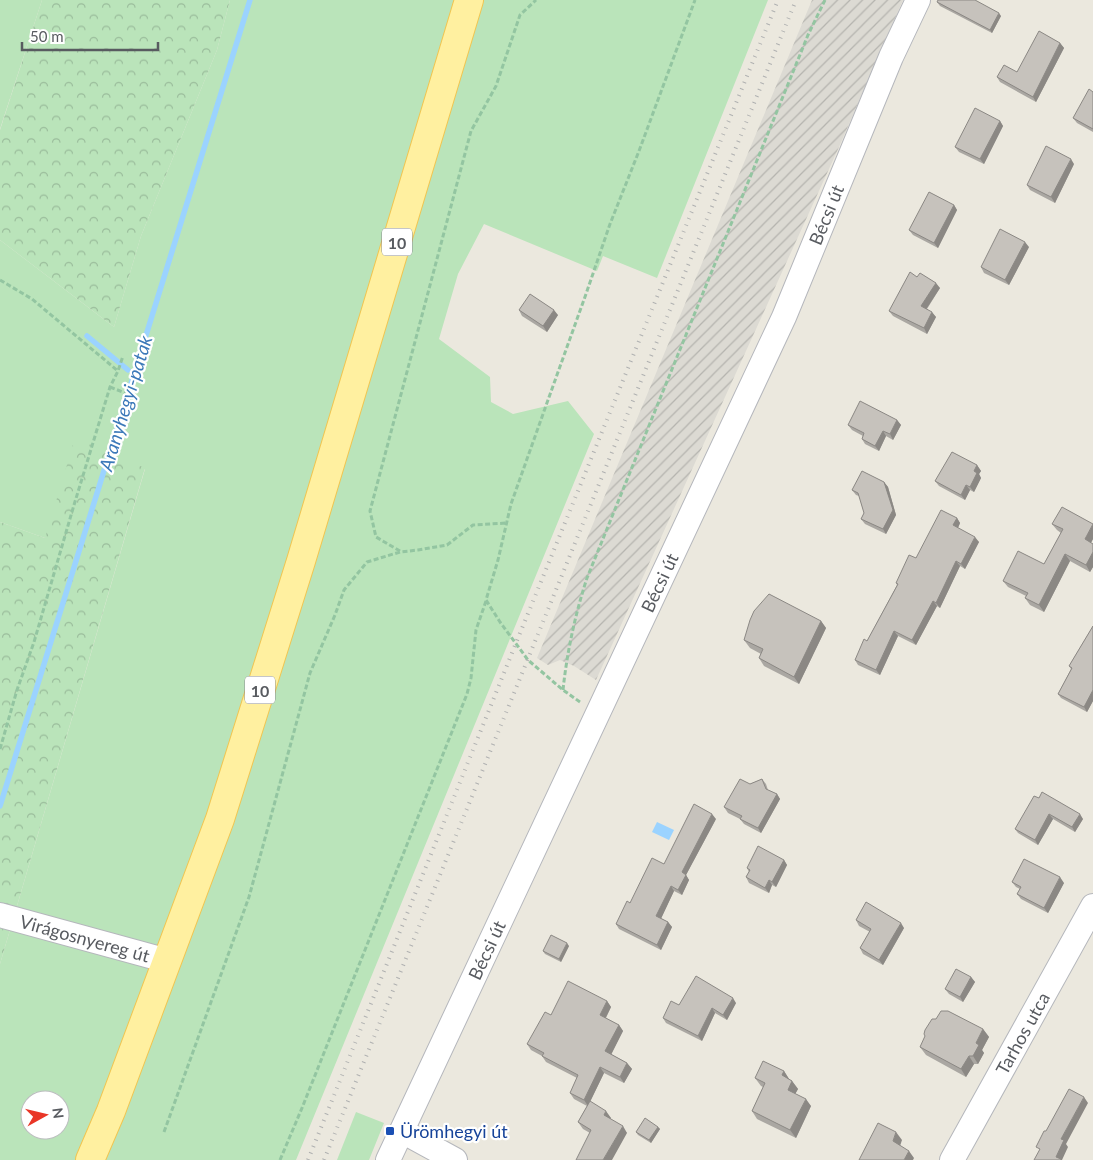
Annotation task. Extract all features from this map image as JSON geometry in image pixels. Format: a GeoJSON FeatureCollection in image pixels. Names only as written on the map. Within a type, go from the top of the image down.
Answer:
{"type":"FeatureCollection","features":[{"type":"Feature","properties":{"kind":"main road","name":"10"},"geometry":{"type":"LineString","coordinates":[[90,1160],[111,1111],[220,819],[301,561],[469,0]]}},
{"type":"Feature","properties":{"kind":"street","name":"Bécsi út"},"geometry":{"type":"LineString","coordinates":[[388,1160],[784,317],[891,57],[918,0]]}},
{"type":"Feature","properties":{"kind":"street","name":"Tarhos utca"},"geometry":{"type":"LineString","coordinates":[[952,1160],[1093,906]]}},
{"type":"Feature","properties":{"kind":"street","name":"Virágosnyereg út"},"geometry":{"type":"LineString","coordinates":[[2,916],[168,961]]}},
{"type":"Feature","properties":{"kind":"street"},"geometry":{"type":"LineString","coordinates":[[402,1131],[455,1160]]}},
{"type":"Feature","properties":{"kind":"path"},"geometry":{"type":"LineString","coordinates":[[400,552],[376,537],[370,511],[471,131],[496,86],[520,14],[536,0]]}},
{"type":"Feature","properties":{"kind":"path"},"geometry":{"type":"LineString","coordinates":[[280,1160],[465,701],[471,678],[476,630],[498,560],[511,504],[610,224],[640,151],[695,0]]}},
{"type":"Feature","properties":{"kind":"path"},"geometry":{"type":"LineString","coordinates":[[563,690],[577,608],[587,578],[808,35],[825,0]]}},
{"type":"Feature","properties":{"kind":"path"},"geometry":{"type":"LineString","coordinates":[[0,280],[32,299],[119,371]]}},
{"type":"Feature","properties":{"kind":"path"},"geometry":{"type":"LineString","coordinates":[[0,749],[110,387],[119,371],[123,356]]}},
{"type":"Feature","properties":{"kind":"path"},"geometry":{"type":"LineString","coordinates":[[110,387],[138,398]]}},
{"type":"Feature","properties":{"kind":"path"},"geometry":{"type":"LineString","coordinates":[[164,1132],[249,897],[310,672],[344,590],[367,562],[400,552],[447,545],[473,525],[507,522]]}},
{"type":"Feature","properties":{"kind":"path"},"geometry":{"type":"LineString","coordinates":[[486,600],[528,660],[563,690],[598,714]]}},
{"type":"Feature","properties":{"kind":"shaded area"},"geometry":{"type":"Polygon","coordinates":[[[812,0],[903,0],[839,147],[596,680],[574,666],[560,660],[548,665],[537,658],[812,0]]]}},
{"type":"Feature","properties":{"kind":"green space"},"geometry":{"type":"Polygon","coordinates":[[[0,0],[42,0],[0,129],[0,0]]]}},
{"type":"Feature","properties":{"kind":"green space"},"geometry":{"type":"Polygon","coordinates":[[[42,0],[230,0],[217,50],[141,236],[114,327],[0,240],[0,130],[42,0]]]}},
{"type":"Feature","properties":{"kind":"green space"},"geometry":{"type":"Polygon","coordinates":[[[230,0],[768,0],[657,278],[603,256],[597,271],[484,224],[458,274],[439,339],[490,377],[491,402],[513,414],[568,401],[594,434],[296,1160],[0,1160],[0,964],[145,469],[45,538],[0,522],[0,240],[114,327],[141,236],[217,50],[230,0]]]}},
{"type":"Feature","properties":{"kind":"green space"},"geometry":{"type":"Polygon","coordinates":[[[75,438],[145,468],[0,964],[0,522],[45,538],[75,438]]]}},
{"type":"Feature","properties":{"kind":"green space"},"geometry":{"type":"Polygon","coordinates":[[[356,1112],[384,1123],[369,1160],[337,1160],[356,1112]]]}},
{"type":"Feature","properties":{"kind":"water"},"geometry":{"type":"Polygon","coordinates":[[[657,822],[674,830],[669,840],[652,832],[657,822]]]}},
{"type":"Feature","properties":{"kind":"building"},"geometry":{"type":"Polygon","coordinates":[[[938,0],[975,0],[999,13],[990,30],[937,2],[938,0]]]}},
{"type":"Feature","properties":{"kind":"building"},"geometry":{"type":"Polygon","coordinates":[[[1039,31],[1060,43],[1033,97],[997,77],[1004,65],[1017,72],[1039,31]]]}},
{"type":"Feature","properties":{"kind":"building"},"geometry":{"type":"Polygon","coordinates":[[[1089,89],[1093,92],[1093,129],[1073,118],[1089,89]]]}},
{"type":"Feature","properties":{"kind":"building"},"geometry":{"type":"Polygon","coordinates":[[[975,108],[1000,121],[980,159],[955,147],[975,108]]]}},
{"type":"Feature","properties":{"kind":"building"},"geometry":{"type":"Polygon","coordinates":[[[1046,146],[1071,159],[1051,197],[1027,185],[1046,146]]]}},
{"type":"Feature","properties":{"kind":"building"},"geometry":{"type":"Polygon","coordinates":[[[929,192],[954,205],[934,243],[909,230],[929,192]]]}},
{"type":"Feature","properties":{"kind":"building"},"geometry":{"type":"Polygon","coordinates":[[[1000,229],[1025,242],[1005,280],[981,267],[1000,229]]]}},
{"type":"Feature","properties":{"kind":"building"},"geometry":{"type":"Polygon","coordinates":[[[910,272],[917,277],[920,273],[936,283],[921,306],[932,312],[924,328],[889,311],[910,272]]]}},
{"type":"Feature","properties":{"kind":"building"},"geometry":{"type":"Polygon","coordinates":[[[530,294],[554,310],[543,326],[519,310],[530,294]]]}},
{"type":"Feature","properties":{"kind":"building"},"geometry":{"type":"Polygon","coordinates":[[[860,401],[897,420],[890,434],[883,431],[875,446],[862,439],[864,433],[848,425],[860,401]]]}},
{"type":"Feature","properties":{"kind":"building"},"geometry":{"type":"Polygon","coordinates":[[[952,452],[977,465],[974,471],[977,473],[970,487],[966,485],[961,495],[935,481],[952,452]]]}},
{"type":"Feature","properties":{"kind":"building"},"geometry":{"type":"Polygon","coordinates":[[[862,471],[884,482],[893,510],[883,529],[861,519],[864,513],[858,493],[852,490],[862,471]]]}},
{"type":"Feature","properties":{"kind":"building"},"geometry":{"type":"Polygon","coordinates":[[[1062,507],[1093,524],[1085,539],[1093,544],[1093,552],[1086,565],[1065,554],[1039,605],[1025,598],[1028,593],[1003,581],[1018,551],[1044,564],[1063,529],[1052,524],[1062,507]]]}},
{"type":"Feature","properties":{"kind":"building"},"geometry":{"type":"Polygon","coordinates":[[[941,510],[957,518],[953,525],[975,537],[961,564],[956,561],[936,603],[933,601],[912,640],[894,631],[876,670],[855,660],[864,639],[867,641],[898,584],[896,583],[909,555],[916,558],[941,510]]]}},
{"type":"Feature","properties":{"kind":"building"},"geometry":{"type":"Polygon","coordinates":[[[769,594],[821,621],[794,677],[759,658],[763,649],[744,640],[754,611],[769,594]]]}},
{"type":"Feature","properties":{"kind":"building"},"geometry":{"type":"Polygon","coordinates":[[[1093,626],[1093,690],[1084,707],[1058,694],[1072,668],[1069,666],[1093,626]]]}},
{"type":"Feature","properties":{"kind":"building"},"geometry":{"type":"Polygon","coordinates":[[[740,779],[750,784],[762,779],[766,789],[777,794],[758,828],[740,819],[742,816],[724,807],[740,779]]]}},
{"type":"Feature","properties":{"kind":"building"},"geometry":{"type":"Polygon","coordinates":[[[1042,792],[1080,814],[1072,827],[1049,814],[1035,840],[1015,829],[1034,796],[1039,798],[1042,792]]]}},
{"type":"Feature","properties":{"kind":"building"},"geometry":{"type":"Polygon","coordinates":[[[694,804],[712,814],[682,872],[686,875],[678,890],[671,886],[656,916],[668,922],[657,945],[616,924],[627,901],[630,903],[652,858],[664,864],[694,804]]]}},
{"type":"Feature","properties":{"kind":"building"},"geometry":{"type":"Polygon","coordinates":[[[758,846],[784,860],[772,882],[769,880],[765,888],[746,877],[750,870],[747,868],[758,846]]]}},
{"type":"Feature","properties":{"kind":"building"},"geometry":{"type":"Polygon","coordinates":[[[1024,859],[1060,877],[1044,908],[1017,894],[1021,887],[1012,882],[1024,859]]]}},
{"type":"Feature","properties":{"kind":"building"},"geometry":{"type":"Polygon","coordinates":[[[866,902],[901,923],[879,960],[860,948],[871,929],[856,920],[866,902]]]}},
{"type":"Feature","properties":{"kind":"building"},"geometry":{"type":"Polygon","coordinates":[[[551,935],[567,943],[559,959],[543,951],[551,935]]]}},
{"type":"Feature","properties":{"kind":"building"},"geometry":{"type":"Polygon","coordinates":[[[956,969],[971,977],[960,997],[945,989],[956,969]]]}},
{"type":"Feature","properties":{"kind":"building"},"geometry":{"type":"Polygon","coordinates":[[[696,976],[733,998],[723,1015],[712,1008],[698,1036],[663,1018],[671,1001],[679,1005],[696,976]]]}},
{"type":"Feature","properties":{"kind":"building"},"geometry":{"type":"Polygon","coordinates":[[[568,981],[607,1001],[600,1015],[619,1025],[605,1051],[627,1063],[620,1077],[600,1067],[584,1100],[570,1093],[578,1075],[542,1056],[544,1053],[527,1044],[545,1012],[551,1015],[568,981]]]}},
{"type":"Feature","properties":{"kind":"building"},"geometry":{"type":"Polygon","coordinates":[[[941,1011],[948,1011],[983,1029],[976,1043],[979,1045],[973,1056],[969,1056],[961,1069],[920,1047],[925,1036],[925,1030],[932,1019],[936,1019],[941,1011]]]}},
{"type":"Feature","properties":{"kind":"building"},"geometry":{"type":"Polygon","coordinates":[[[763,1061],[784,1071],[782,1075],[792,1081],[788,1090],[806,1099],[790,1130],[752,1111],[765,1083],[755,1078],[763,1061]]]}},
{"type":"Feature","properties":{"kind":"building"},"geometry":{"type":"Polygon","coordinates":[[[1069,1089],[1084,1097],[1061,1139],[1064,1140],[1056,1157],[1061,1160],[1034,1160],[1040,1149],[1036,1147],[1069,1089]]]}},
{"type":"Feature","properties":{"kind":"building"},"geometry":{"type":"Polygon","coordinates":[[[590,1101],[606,1111],[604,1115],[623,1126],[603,1160],[576,1160],[591,1130],[578,1122],[590,1101]]]}},
{"type":"Feature","properties":{"kind":"building"},"geometry":{"type":"Polygon","coordinates":[[[645,1118],[658,1127],[649,1140],[636,1132],[645,1118]]]}},
{"type":"Feature","properties":{"kind":"building"},"geometry":{"type":"Polygon","coordinates":[[[878,1123],[896,1132],[893,1141],[909,1151],[904,1160],[859,1160],[878,1123]]]}},
{"type":"Feature","properties":{"kind":"waterway","name":"Aranyhegyi-patak"},"geometry":{"type":"LineString","coordinates":[[0,806],[250,0]]}},
{"type":"Feature","properties":{"kind":"waterway"},"geometry":{"type":"LineString","coordinates":[[87,336],[128,370]]}},
{"type":"Feature","properties":{"kind":"railway"},"geometry":{"type":"LineString","coordinates":[[308,1160],[778,0]]}},
{"type":"Feature","properties":{"kind":"railway"},"geometry":{"type":"LineString","coordinates":[[324,1160],[796,0]]}},
{"type":"Feature","properties":{"kind":"place","name":"Ürömhegyi út"},"geometry":{"type":"Point","coordinates":[390,1131]}}]}
